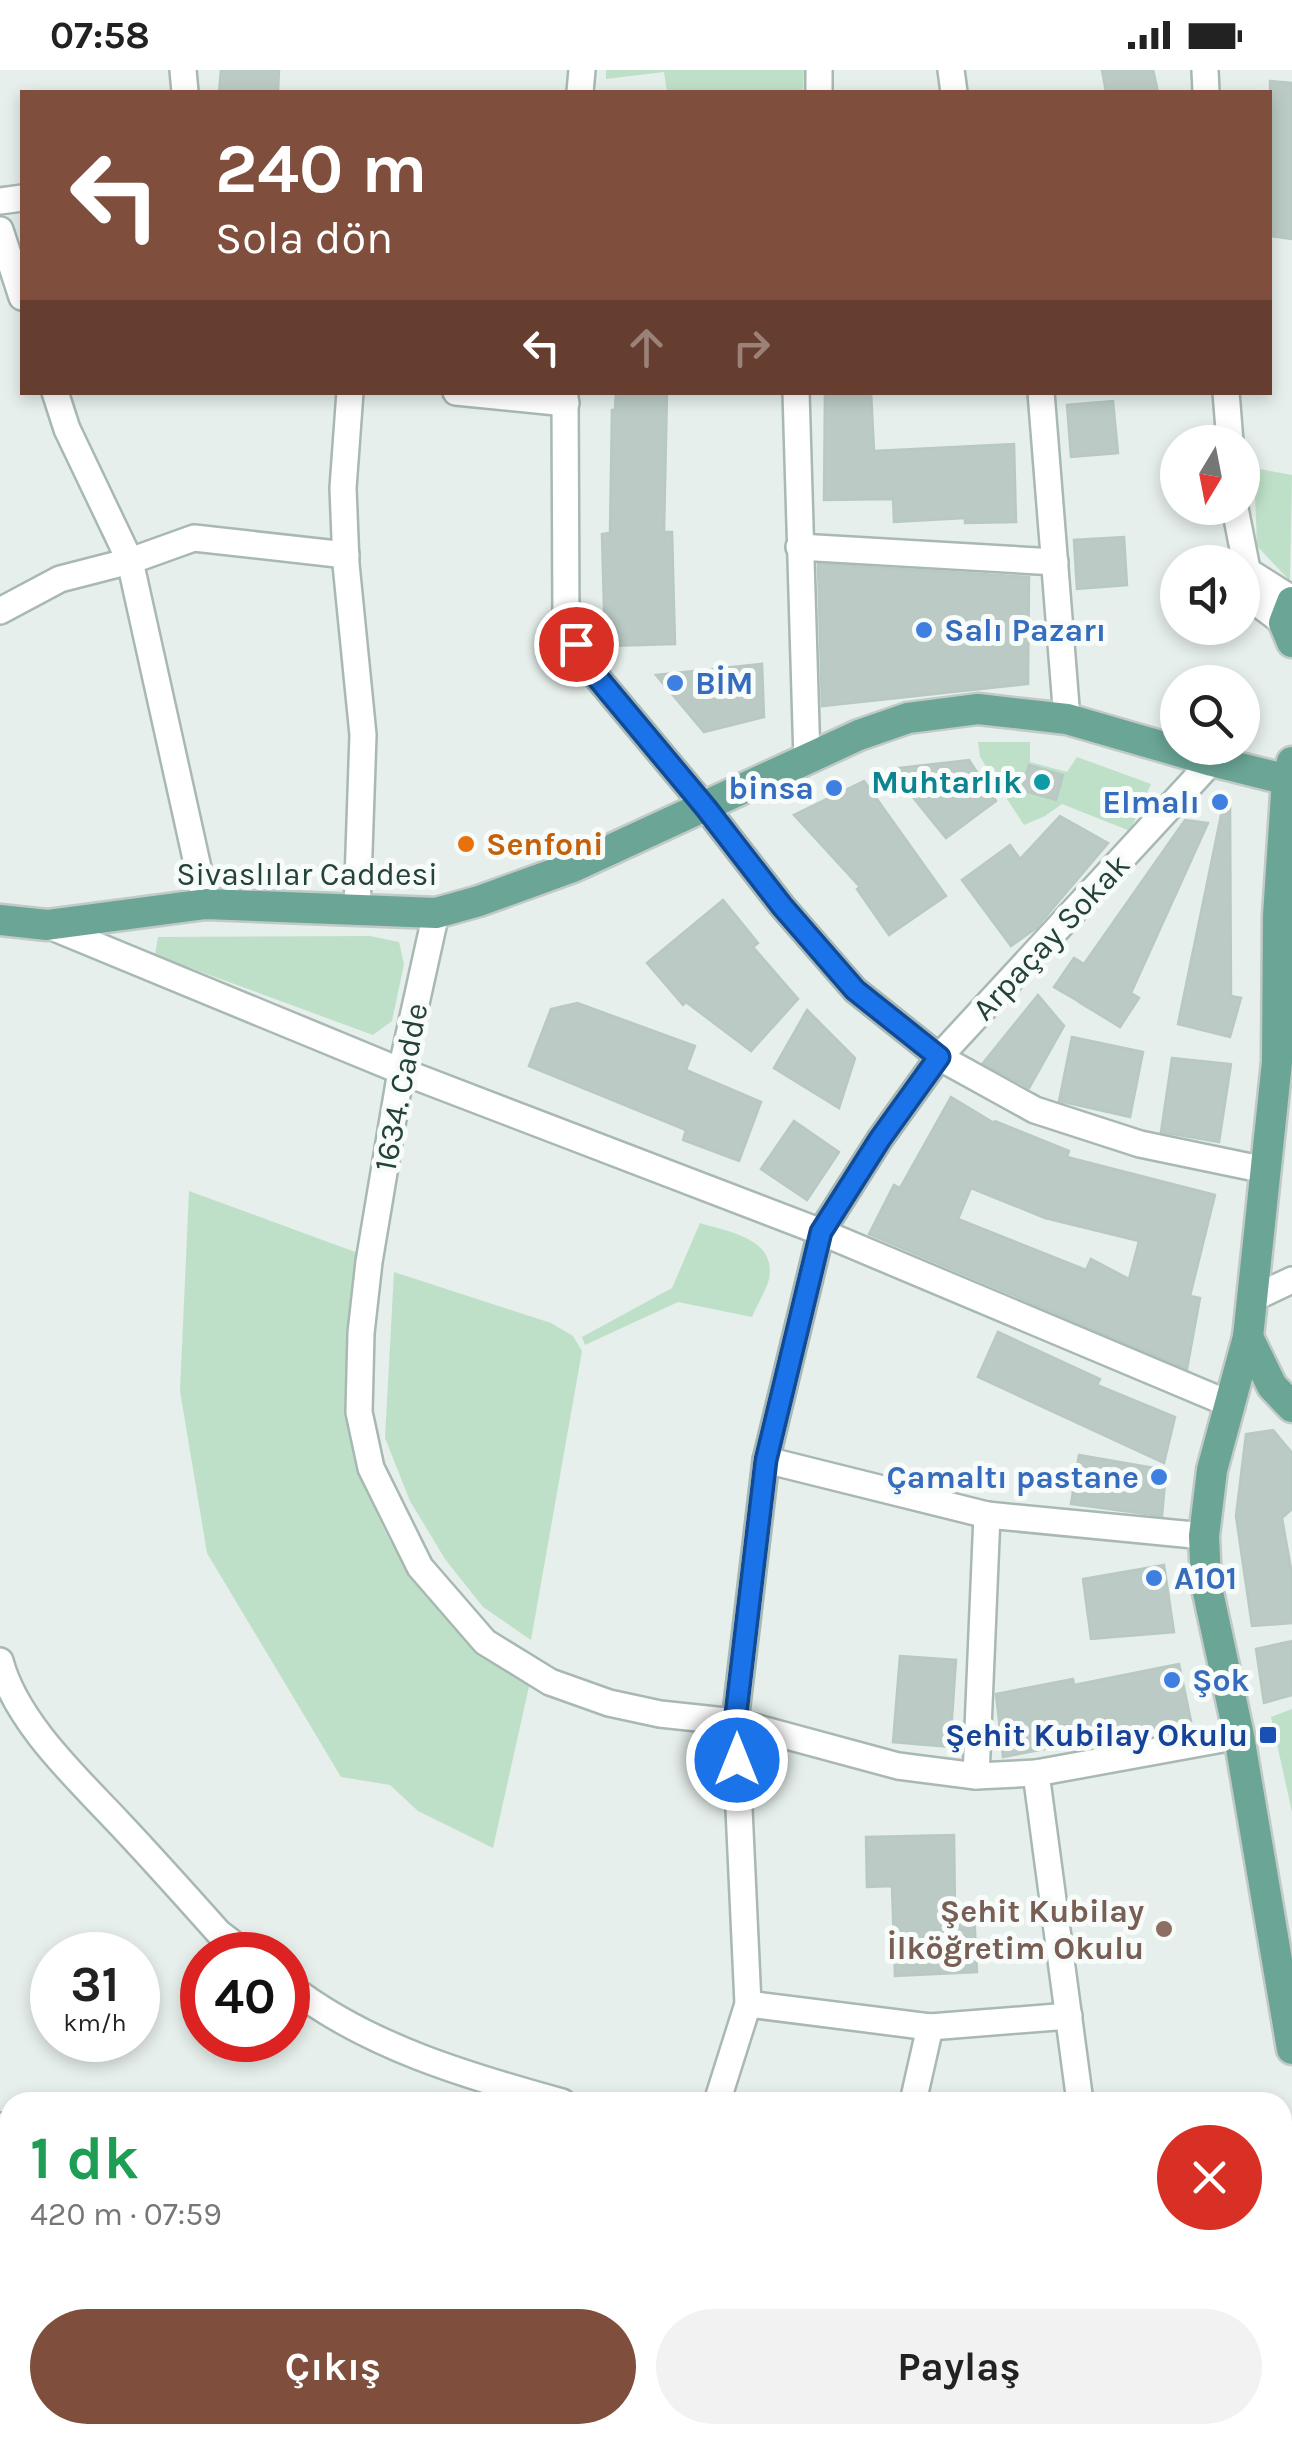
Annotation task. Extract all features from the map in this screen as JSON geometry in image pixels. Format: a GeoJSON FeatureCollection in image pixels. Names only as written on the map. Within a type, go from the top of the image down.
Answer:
{"type":"FeatureCollection","features":[{"type":"Feature","properties":{"kind":"main road","name":"Sivaslılar Caddesi"},"geometry":{"type":"LineString","coordinates":[[0,920],[47,925],[206,904],[436,913],[574,866],[859,736],[908,718],[978,709],[1067,719],[1160,747]]}},
{"type":"Feature","properties":{"kind":"main road","name":"Sivaslılar Caddesi"},"geometry":{"type":"LineString","coordinates":[[1232,765],[1290,774]]}},
{"type":"Feature","properties":{"kind":"main road"},"geometry":{"type":"LineString","coordinates":[[1290,774],[1278,916],[1277,1062],[1248,1337],[1212,1470],[1204,1536],[1206,1583],[1283,1942],[1292,2048]]}},
{"type":"Feature","properties":{"kind":"main road"},"geometry":{"type":"LineString","coordinates":[[1248,1337],[1272,1386],[1292,1407]]}},
{"type":"Feature","properties":{"kind":"street"},"geometry":{"type":"LineString","coordinates":[[0,230],[20,291]]}},
{"type":"Feature","properties":{"kind":"street"},"geometry":{"type":"LineString","coordinates":[[55,395],[67,429],[130,561],[206,904]]}},
{"type":"Feature","properties":{"kind":"street"},"geometry":{"type":"LineString","coordinates":[[350,395],[343,488],[363,735],[357,910]]}},
{"type":"Feature","properties":{"kind":"street"},"geometry":{"type":"LineString","coordinates":[[511,395],[566,398],[566,624],[586,664],[855,990],[939,1057],[1035,1110],[1140,1144],[1265,1170]]}},
{"type":"Feature","properties":{"kind":"street"},"geometry":{"type":"LineString","coordinates":[[796,395],[807,760]]}},
{"type":"Feature","properties":{"kind":"street"},"geometry":{"type":"LineString","coordinates":[[1042,395],[1067,719]]}},
{"type":"Feature","properties":{"kind":"street"},"geometry":{"type":"LineString","coordinates":[[1226,395],[1229,425]]}},
{"type":"Feature","properties":{"kind":"street"},"geometry":{"type":"LineString","coordinates":[[1237,525],[1253,600],[1290,617]]}},
{"type":"Feature","properties":{"kind":"street"},"geometry":{"type":"LineString","coordinates":[[0,611],[60,580],[194,538],[346,555]]}},
{"type":"Feature","properties":{"kind":"street"},"geometry":{"type":"LineString","coordinates":[[799,547],[1054,562]]}},
{"type":"Feature","properties":{"kind":"street","name":"Arpaçay Sokak"},"geometry":{"type":"LineString","coordinates":[[720,2092],[748,2004],[735,1722],[766,1460],[821,1232],[880,1139],[939,1057],[1209,765]]}},
{"type":"Feature","properties":{"kind":"street","name":"1634. Cadde"},"geometry":{"type":"LineString","coordinates":[[436,913],[401,1071],[369,1262],[361,1332],[359,1412],[371,1468],[420,1567],[485,1642],[550,1682],[609,1702],[660,1714],[735,1722],[898,1766],[976,1776],[1036,1772],[1238,1736]]}},
{"type":"Feature","properties":{"kind":"street"},"geometry":{"type":"LineString","coordinates":[[47,925],[401,1071],[821,1232],[1232,1406]]}},
{"type":"Feature","properties":{"kind":"street"},"geometry":{"type":"LineString","coordinates":[[1252,1300],[1292,1280]]}},
{"type":"Feature","properties":{"kind":"street"},"geometry":{"type":"LineString","coordinates":[[766,1460],[987,1515],[1204,1536]]}},
{"type":"Feature","properties":{"kind":"street"},"geometry":{"type":"LineString","coordinates":[[976,1776],[987,1515]]}},
{"type":"Feature","properties":{"kind":"street"},"geometry":{"type":"LineString","coordinates":[[0,1661],[22,1706],[60,1762],[219,1932]]}},
{"type":"Feature","properties":{"kind":"street"},"geometry":{"type":"LineString","coordinates":[[1036,1772],[1079,2092]]}},
{"type":"Feature","properties":{"kind":"street"},"geometry":{"type":"LineString","coordinates":[[310,2003],[389,2043],[470,2077],[525,2092]]}},
{"type":"Feature","properties":{"kind":"street"},"geometry":{"type":"LineString","coordinates":[[748,2004],[930,2027],[1069,2016]]}},
{"type":"Feature","properties":{"kind":"street"},"geometry":{"type":"LineString","coordinates":[[916,2092],[930,2027]]}},
{"type":"Feature","properties":{"kind":"green space"},"geometry":{"type":"Polygon","coordinates":[[[606,70],[804,70],[803,90],[667,90],[664,72],[606,79],[606,70]]]}},
{"type":"Feature","properties":{"kind":"green space"},"geometry":{"type":"Polygon","coordinates":[[[1260,469],[1292,475],[1290,581],[1257,545],[1260,469]]]}},
{"type":"Feature","properties":{"kind":"green space"},"geometry":{"type":"Polygon","coordinates":[[[978,742],[1030,742],[1030,762],[1067,772],[1077,757],[1151,784],[1130,831],[1062,804],[1024,825],[980,757],[978,742]]]}},
{"type":"Feature","properties":{"kind":"green space"},"geometry":{"type":"Polygon","coordinates":[[[370,936],[399,942],[404,964],[392,1021],[373,1035],[155,955],[158,937],[370,936]]]}},
{"type":"Feature","properties":{"kind":"green space"},"geometry":{"type":"Polygon","coordinates":[[[189,1191],[358,1253],[347,1344],[349,1398],[356,1448],[370,1496],[415,1581],[447,1618],[486,1652],[530,1682],[493,1848],[418,1811],[390,1785],[341,1777],[207,1553],[180,1391],[189,1191]]]}},
{"type":"Feature","properties":{"kind":"green space"},"geometry":{"type":"Polygon","coordinates":[[[700,1223],[748,1239],[766,1254],[769,1279],[752,1317],[678,1302],[585,1345],[582,1337],[672,1288],[700,1223]]]}},
{"type":"Feature","properties":{"kind":"green space"},"geometry":{"type":"Polygon","coordinates":[[[394,1272],[551,1323],[573,1336],[582,1351],[531,1640],[483,1607],[445,1559],[410,1501],[385,1438],[394,1272]]]}},
{"type":"Feature","properties":{"kind":"green space"},"geometry":{"type":"Polygon","coordinates":[[[1292,1709],[1292,1812],[1271,1717],[1292,1709]]]}},
{"type":"Feature","properties":{"kind":"building"},"geometry":{"type":"Polygon","coordinates":[[[221,70],[279,70],[278,90],[219,90],[221,70]]]}},
{"type":"Feature","properties":{"kind":"building"},"geometry":{"type":"Polygon","coordinates":[[[1102,70],[1153,70],[1158,90],[1106,90],[1102,70]]]}},
{"type":"Feature","properties":{"kind":"building"},"geometry":{"type":"Polygon","coordinates":[[[1270,81],[1292,83],[1292,239],[1272,236],[1270,81]]]}},
{"type":"Feature","properties":{"kind":"building"},"geometry":{"type":"Polygon","coordinates":[[[616,395],[667,395],[664,532],[672,532],[675,644],[605,646],[602,534],[610,533],[616,395]]]}},
{"type":"Feature","properties":{"kind":"building"},"geometry":{"type":"Polygon","coordinates":[[[825,395],[871,395],[874,451],[1014,444],[1016,522],[965,523],[965,518],[894,522],[893,499],[824,500],[825,395]]]}},
{"type":"Feature","properties":{"kind":"building"},"geometry":{"type":"Polygon","coordinates":[[[1113,401],[1118,453],[1071,457],[1067,405],[1113,401]]]}},
{"type":"Feature","properties":{"kind":"building"},"geometry":{"type":"Polygon","coordinates":[[[1124,537],[1127,585],[1077,589],[1074,540],[1124,537]]]}},
{"type":"Feature","properties":{"kind":"building","name":"Salı Pazarı"},"geometry":{"type":"Polygon","coordinates":[[[818,564],[1029,577],[1028,684],[822,706],[818,564]]]}},
{"type":"Feature","properties":{"kind":"building"},"geometry":{"type":"Polygon","coordinates":[[[762,664],[764,717],[704,732],[656,675],[762,664]]]}},
{"type":"Feature","properties":{"kind":"building"},"geometry":{"type":"Polygon","coordinates":[[[969,760],[996,801],[946,838],[890,769],[969,760]]]}},
{"type":"Feature","properties":{"kind":"building","name":"Muhtarlık"},"geometry":{"type":"Polygon","coordinates":[[[1029,765],[1063,775],[1056,800],[1021,790],[1029,765]]]}},
{"type":"Feature","properties":{"kind":"building"},"geometry":{"type":"Polygon","coordinates":[[[864,781],[946,896],[889,935],[857,889],[860,887],[794,815],[864,781]]]}},
{"type":"Feature","properties":{"kind":"building"},"geometry":{"type":"Polygon","coordinates":[[[1224,801],[1230,802],[1231,996],[1241,998],[1230,1037],[1178,1024],[1224,801]]]}},
{"type":"Feature","properties":{"kind":"building"},"geometry":{"type":"Polygon","coordinates":[[[1060,816],[1108,843],[1036,928],[1011,946],[962,880],[1010,845],[1020,859],[1060,816]]]}},
{"type":"Feature","properties":{"kind":"building"},"geometry":{"type":"Polygon","coordinates":[[[1185,820],[1208,823],[1131,993],[1139,998],[1120,1027],[1079,1002],[1080,996],[1078,1001],[1054,987],[1074,958],[1084,964],[1185,820]]]}},
{"type":"Feature","properties":{"kind":"building"},"geometry":{"type":"Polygon","coordinates":[[[723,900],[758,943],[753,947],[798,999],[751,1051],[686,1002],[683,1005],[647,963],[723,900]]]}},
{"type":"Feature","properties":{"kind":"building"},"geometry":{"type":"Polygon","coordinates":[[[1038,995],[1064,1026],[1029,1088],[983,1063],[1038,995]]]}},
{"type":"Feature","properties":{"kind":"building"},"geometry":{"type":"Polygon","coordinates":[[[577,1003],[695,1046],[686,1070],[761,1102],[739,1161],[683,1140],[686,1130],[529,1066],[551,1009],[577,1003]]]}},
{"type":"Feature","properties":{"kind":"building"},"geometry":{"type":"Polygon","coordinates":[[[807,1010],[855,1058],[839,1108],[774,1068],[807,1010]]]}},
{"type":"Feature","properties":{"kind":"building"},"geometry":{"type":"Polygon","coordinates":[[[1072,1037],[1143,1052],[1130,1117],[1059,1101],[1072,1037]]]}},
{"type":"Feature","properties":{"kind":"building"},"geometry":{"type":"Polygon","coordinates":[[[1172,1058],[1231,1064],[1219,1142],[1161,1132],[1172,1058]]]}},
{"type":"Feature","properties":{"kind":"building"},"geometry":{"type":"Polygon","coordinates":[[[951,1097],[994,1123],[1069,1151],[1067,1157],[1215,1195],[1190,1296],[1200,1298],[1187,1369],[869,1234],[894,1185],[900,1188],[951,1097]],[[971,1188],[958,1219],[1086,1270],[1091,1259],[1129,1279],[1139,1241],[1045,1218],[971,1188]]]}},
{"type":"Feature","properties":{"kind":"building"},"geometry":{"type":"Polygon","coordinates":[[[794,1121],[839,1152],[807,1200],[761,1169],[794,1121]]]}},
{"type":"Feature","properties":{"kind":"building"},"geometry":{"type":"Polygon","coordinates":[[[998,1332],[1100,1379],[1097,1385],[1175,1417],[1164,1463],[978,1377],[998,1332]]]}},
{"type":"Feature","properties":{"kind":"building"},"geometry":{"type":"Polygon","coordinates":[[[1273,1430],[1292,1453],[1292,1509],[1282,1518],[1292,1575],[1292,1623],[1252,1626],[1236,1516],[1246,1434],[1273,1430]]]}},
{"type":"Feature","properties":{"kind":"building"},"geometry":{"type":"Polygon","coordinates":[[[1079,1455],[1166,1470],[1162,1516],[1071,1504],[1079,1455]]]}},
{"type":"Feature","properties":{"kind":"building"},"geometry":{"type":"Polygon","coordinates":[[[1164,1565],[1174,1632],[1091,1639],[1083,1579],[1164,1565]]]}},
{"type":"Feature","properties":{"kind":"building"},"geometry":{"type":"Polygon","coordinates":[[[1292,1641],[1292,1695],[1264,1703],[1256,1649],[1292,1641]]]}},
{"type":"Feature","properties":{"kind":"building"},"geometry":{"type":"Polygon","coordinates":[[[900,1656],[956,1660],[950,1747],[893,1742],[900,1656]]]}},
{"type":"Feature","properties":{"kind":"building"},"geometry":{"type":"Polygon","coordinates":[[[1179,1664],[1191,1721],[1003,1757],[996,1694],[1073,1679],[1074,1685],[1179,1664]]]}},
{"type":"Feature","properties":{"kind":"building"},"geometry":{"type":"Polygon","coordinates":[[[954,1835],[955,1912],[974,1911],[977,1972],[895,1976],[892,1886],[867,1887],[866,1837],[954,1835]]]}},
{"type":"Feature","properties":{"kind":"place","name":"Salı Pazarı"},"geometry":{"type":"Point","coordinates":[924,630]}},
{"type":"Feature","properties":{"kind":"place","name":"BİM"},"geometry":{"type":"Point","coordinates":[675,683]}},
{"type":"Feature","properties":{"kind":"place","name":"Muhtarlık"},"geometry":{"type":"Point","coordinates":[1042,782]}},
{"type":"Feature","properties":{"kind":"place","name":"binsa"},"geometry":{"type":"Point","coordinates":[834,788]}},
{"type":"Feature","properties":{"kind":"place","name":"Elmalı"},"geometry":{"type":"Point","coordinates":[1220,802]}},
{"type":"Feature","properties":{"kind":"place","name":"Senfoni"},"geometry":{"type":"Point","coordinates":[466,844]}},
{"type":"Feature","properties":{"kind":"place","name":"Çamaltı pastane"},"geometry":{"type":"Point","coordinates":[1159,1477]}},
{"type":"Feature","properties":{"kind":"place","name":"A101"},"geometry":{"type":"Point","coordinates":[1154,1578]}},
{"type":"Feature","properties":{"kind":"place","name":"Şok"},"geometry":{"type":"Point","coordinates":[1172,1680]}},
{"type":"Feature","properties":{"kind":"place","name":"Şehit Kubilay Okulu"},"geometry":{"type":"Point","coordinates":[1268,1735]}},
{"type":"Feature","properties":{"kind":"place","name":"Şehit Kubilay İlköğretim Okulu"},"geometry":{"type":"Point","coordinates":[1164,1929]}},
{"type":"Feature","properties":{"kind":"route"},"geometry":{"type":"LineString","coordinates":[[576,644],[586,664],[855,990],[939,1057],[880,1139],[821,1232],[766,1460],[735,1722],[737,1760]]}}]}
